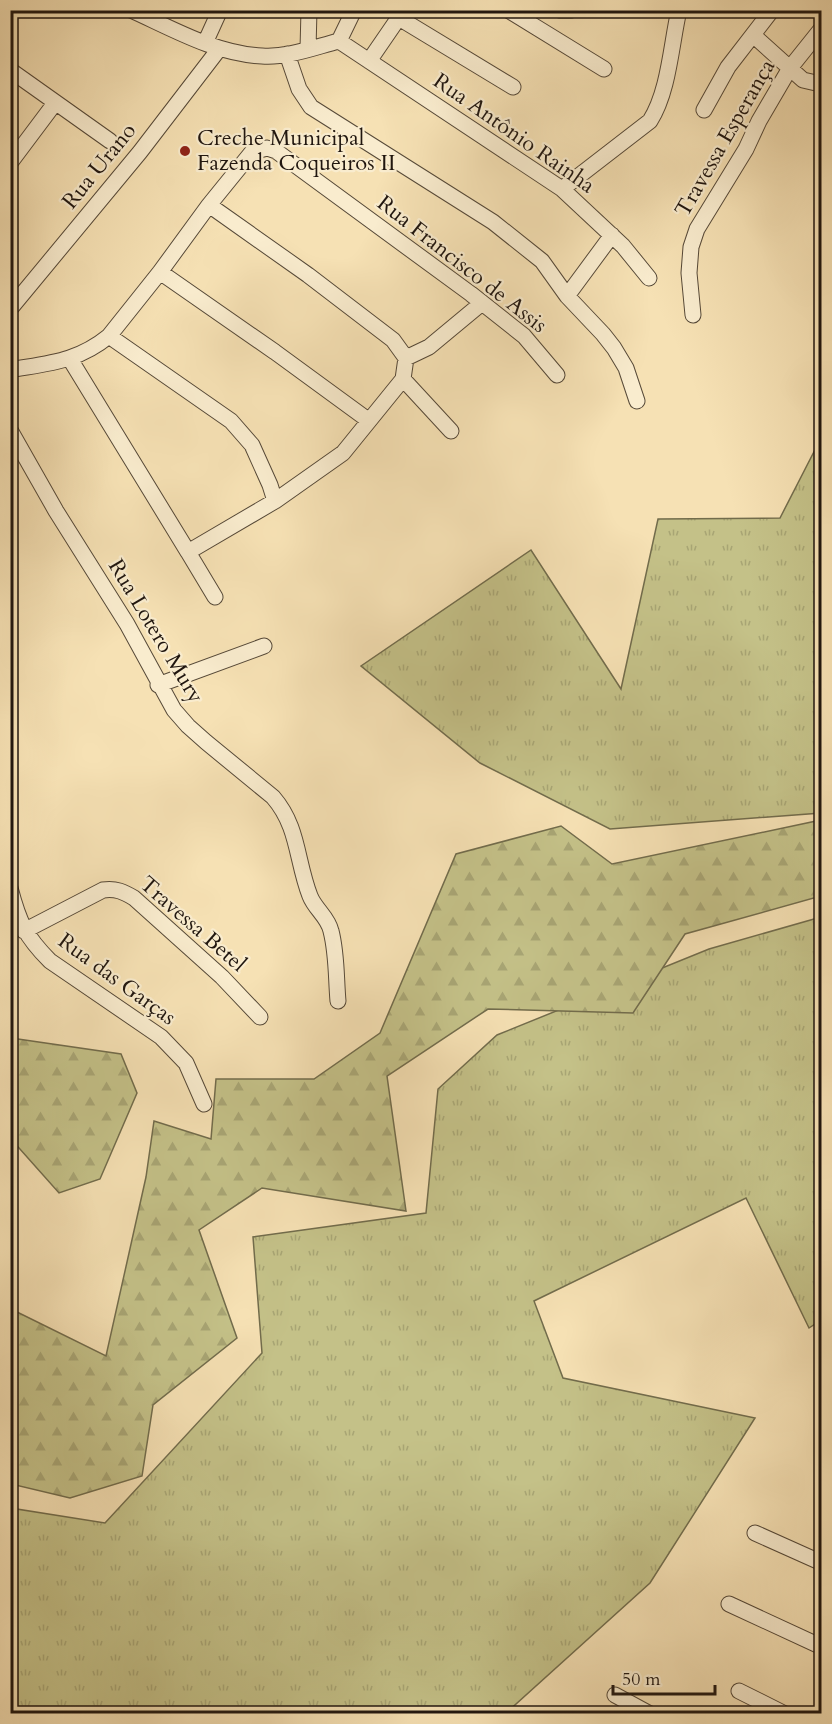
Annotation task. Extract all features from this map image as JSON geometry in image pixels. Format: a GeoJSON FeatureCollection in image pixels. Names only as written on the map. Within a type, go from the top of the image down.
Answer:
{"type":"FeatureCollection","features":[{"type":"Feature","properties":{"kind":"street","name":"Rua Urano"},"geometry":{"type":"LineString","coordinates":[[11,308],[140,152],[212,46],[220,10]]}},
{"type":"Feature","properties":{"kind":"street"},"geometry":{"type":"LineString","coordinates":[[308,49],[309,10]]}},
{"type":"Feature","properties":{"kind":"street"},"geometry":{"type":"LineString","coordinates":[[133,11],[212,46],[262,57],[287,54],[339,41],[354,10]]}},
{"type":"Feature","properties":{"kind":"street"},"geometry":{"type":"LineString","coordinates":[[508,10],[604,69]]}},
{"type":"Feature","properties":{"kind":"street"},"geometry":{"type":"LineString","coordinates":[[559,10],[572,10]]}},
{"type":"Feature","properties":{"kind":"street"},"geometry":{"type":"LineString","coordinates":[[562,189],[651,121],[662,96],[679,10]]}},
{"type":"Feature","properties":{"kind":"street"},"geometry":{"type":"LineString","coordinates":[[704,110],[728,67],[772,10]]}},
{"type":"Feature","properties":{"kind":"street"},"geometry":{"type":"LineString","coordinates":[[369,61],[402,14],[513,87]]}},
{"type":"Feature","properties":{"kind":"street","name":"Travessa Esperança"},"geometry":{"type":"LineString","coordinates":[[693,315],[689,273],[691,248],[697,229],[738,164],[759,121],[790,69],[822,28]]}},
{"type":"Feature","properties":{"kind":"street"},"geometry":{"type":"LineString","coordinates":[[753,35],[803,80],[816,83],[822,80]]}},
{"type":"Feature","properties":{"kind":"street","name":"Rua Antônio Rainha"},"geometry":{"type":"LineString","coordinates":[[339,41],[562,189],[612,235],[649,278]]}},
{"type":"Feature","properties":{"kind":"street"},"geometry":{"type":"LineString","coordinates":[[287,54],[299,89],[311,107],[493,222],[542,261],[567,296],[614,348],[626,368],[637,401]]}},
{"type":"Feature","properties":{"kind":"street"},"geometry":{"type":"LineString","coordinates":[[10,70],[110,141]]}},
{"type":"Feature","properties":{"kind":"street"},"geometry":{"type":"LineString","coordinates":[[10,163],[55,103]]}},
{"type":"Feature","properties":{"kind":"street","name":"Rua Francisco de Assis"},"geometry":{"type":"LineString","coordinates":[[209,205],[252,152],[267,148],[276,151],[524,336],[557,375]]}},
{"type":"Feature","properties":{"kind":"street"},"geometry":{"type":"LineString","coordinates":[[10,370],[70,359],[94,348],[109,336],[209,205],[308,275],[393,340],[406,358],[403,379],[343,453],[275,501],[188,552]]}},
{"type":"Feature","properties":{"kind":"street"},"geometry":{"type":"LineString","coordinates":[[567,296],[612,235]]}},
{"type":"Feature","properties":{"kind":"street"},"geometry":{"type":"LineString","coordinates":[[160,272],[368,420]]}},
{"type":"Feature","properties":{"kind":"street"},"geometry":{"type":"LineString","coordinates":[[406,358],[429,347],[447,334],[482,303]]}},
{"type":"Feature","properties":{"kind":"street"},"geometry":{"type":"LineString","coordinates":[[109,336],[231,421],[252,446],[275,501]]}},
{"type":"Feature","properties":{"kind":"street"},"geometry":{"type":"LineString","coordinates":[[70,359],[215,597]]}},
{"type":"Feature","properties":{"kind":"street"},"geometry":{"type":"LineString","coordinates":[[403,379],[452,431]]}},
{"type":"Feature","properties":{"kind":"street","name":"Rua Lotero Mury"},"geometry":{"type":"LineString","coordinates":[[10,430],[56,511],[127,624],[174,710],[188,726],[273,796],[284,809],[294,832],[311,899],[326,918],[332,933],[338,1001]]}},
{"type":"Feature","properties":{"kind":"street"},"geometry":{"type":"LineString","coordinates":[[159,685],[264,646]]}},
{"type":"Feature","properties":{"kind":"street","name":"Rua das Garças"},"geometry":{"type":"LineString","coordinates":[[10,888],[24,931],[50,961],[161,1037],[186,1063],[204,1104]]}},
{"type":"Feature","properties":{"kind":"street","name":"Travessa Betel"},"geometry":{"type":"LineString","coordinates":[[24,931],[104,890],[112,888],[124,892],[199,955],[260,1017]]}},
{"type":"Feature","properties":{"kind":"street"},"geometry":{"type":"LineString","coordinates":[[755,1533],[822,1563]]}},
{"type":"Feature","properties":{"kind":"street"},"geometry":{"type":"LineString","coordinates":[[729,1605],[822,1647]]}},
{"type":"Feature","properties":{"kind":"street"},"geometry":{"type":"LineString","coordinates":[[739,1691],[759,1708],[785,1713]]}},
{"type":"Feature","properties":{"kind":"street"},"geometry":{"type":"LineString","coordinates":[[615,1695],[650,1713]]}},
{"type":"Feature","properties":{"kind":"green space"},"geometry":{"type":"Polygon","coordinates":[[[821,438],[821,813],[610,829],[480,763],[361,666],[531,550],[621,689],[658,519],[780,518],[821,438]]]}},
{"type":"Feature","properties":{"kind":"green space"},"geometry":{"type":"Polygon","coordinates":[[[821,820],[821,896],[685,934],[633,1013],[488,1009],[387,1076],[406,1211],[262,1188],[199,1230],[237,1338],[153,1405],[142,1476],[70,1498],[11,1484],[11,1309],[106,1356],[146,1177],[154,1121],[211,1139],[216,1079],[314,1079],[380,1033],[456,854],[561,826],[612,864],[821,820]]]}},
{"type":"Feature","properties":{"kind":"green space"},"geometry":{"type":"Polygon","coordinates":[[[821,917],[821,1320],[809,1328],[746,1198],[534,1301],[563,1378],[755,1418],[650,1583],[506,1713],[11,1713],[10,1508],[105,1523],[262,1353],[253,1237],[426,1213],[438,1089],[497,1035],[709,949],[821,917]]]}},
{"type":"Feature","properties":{"kind":"green space"},"geometry":{"type":"Polygon","coordinates":[[[11,1038],[121,1054],[137,1093],[100,1179],[59,1193],[11,1139],[11,1038]]]}},
{"type":"Feature","properties":{"kind":"place","name":"Creche Municipal Fazenda Coqueiros II"},"geometry":{"type":"Point","coordinates":[185,151]}}]}
